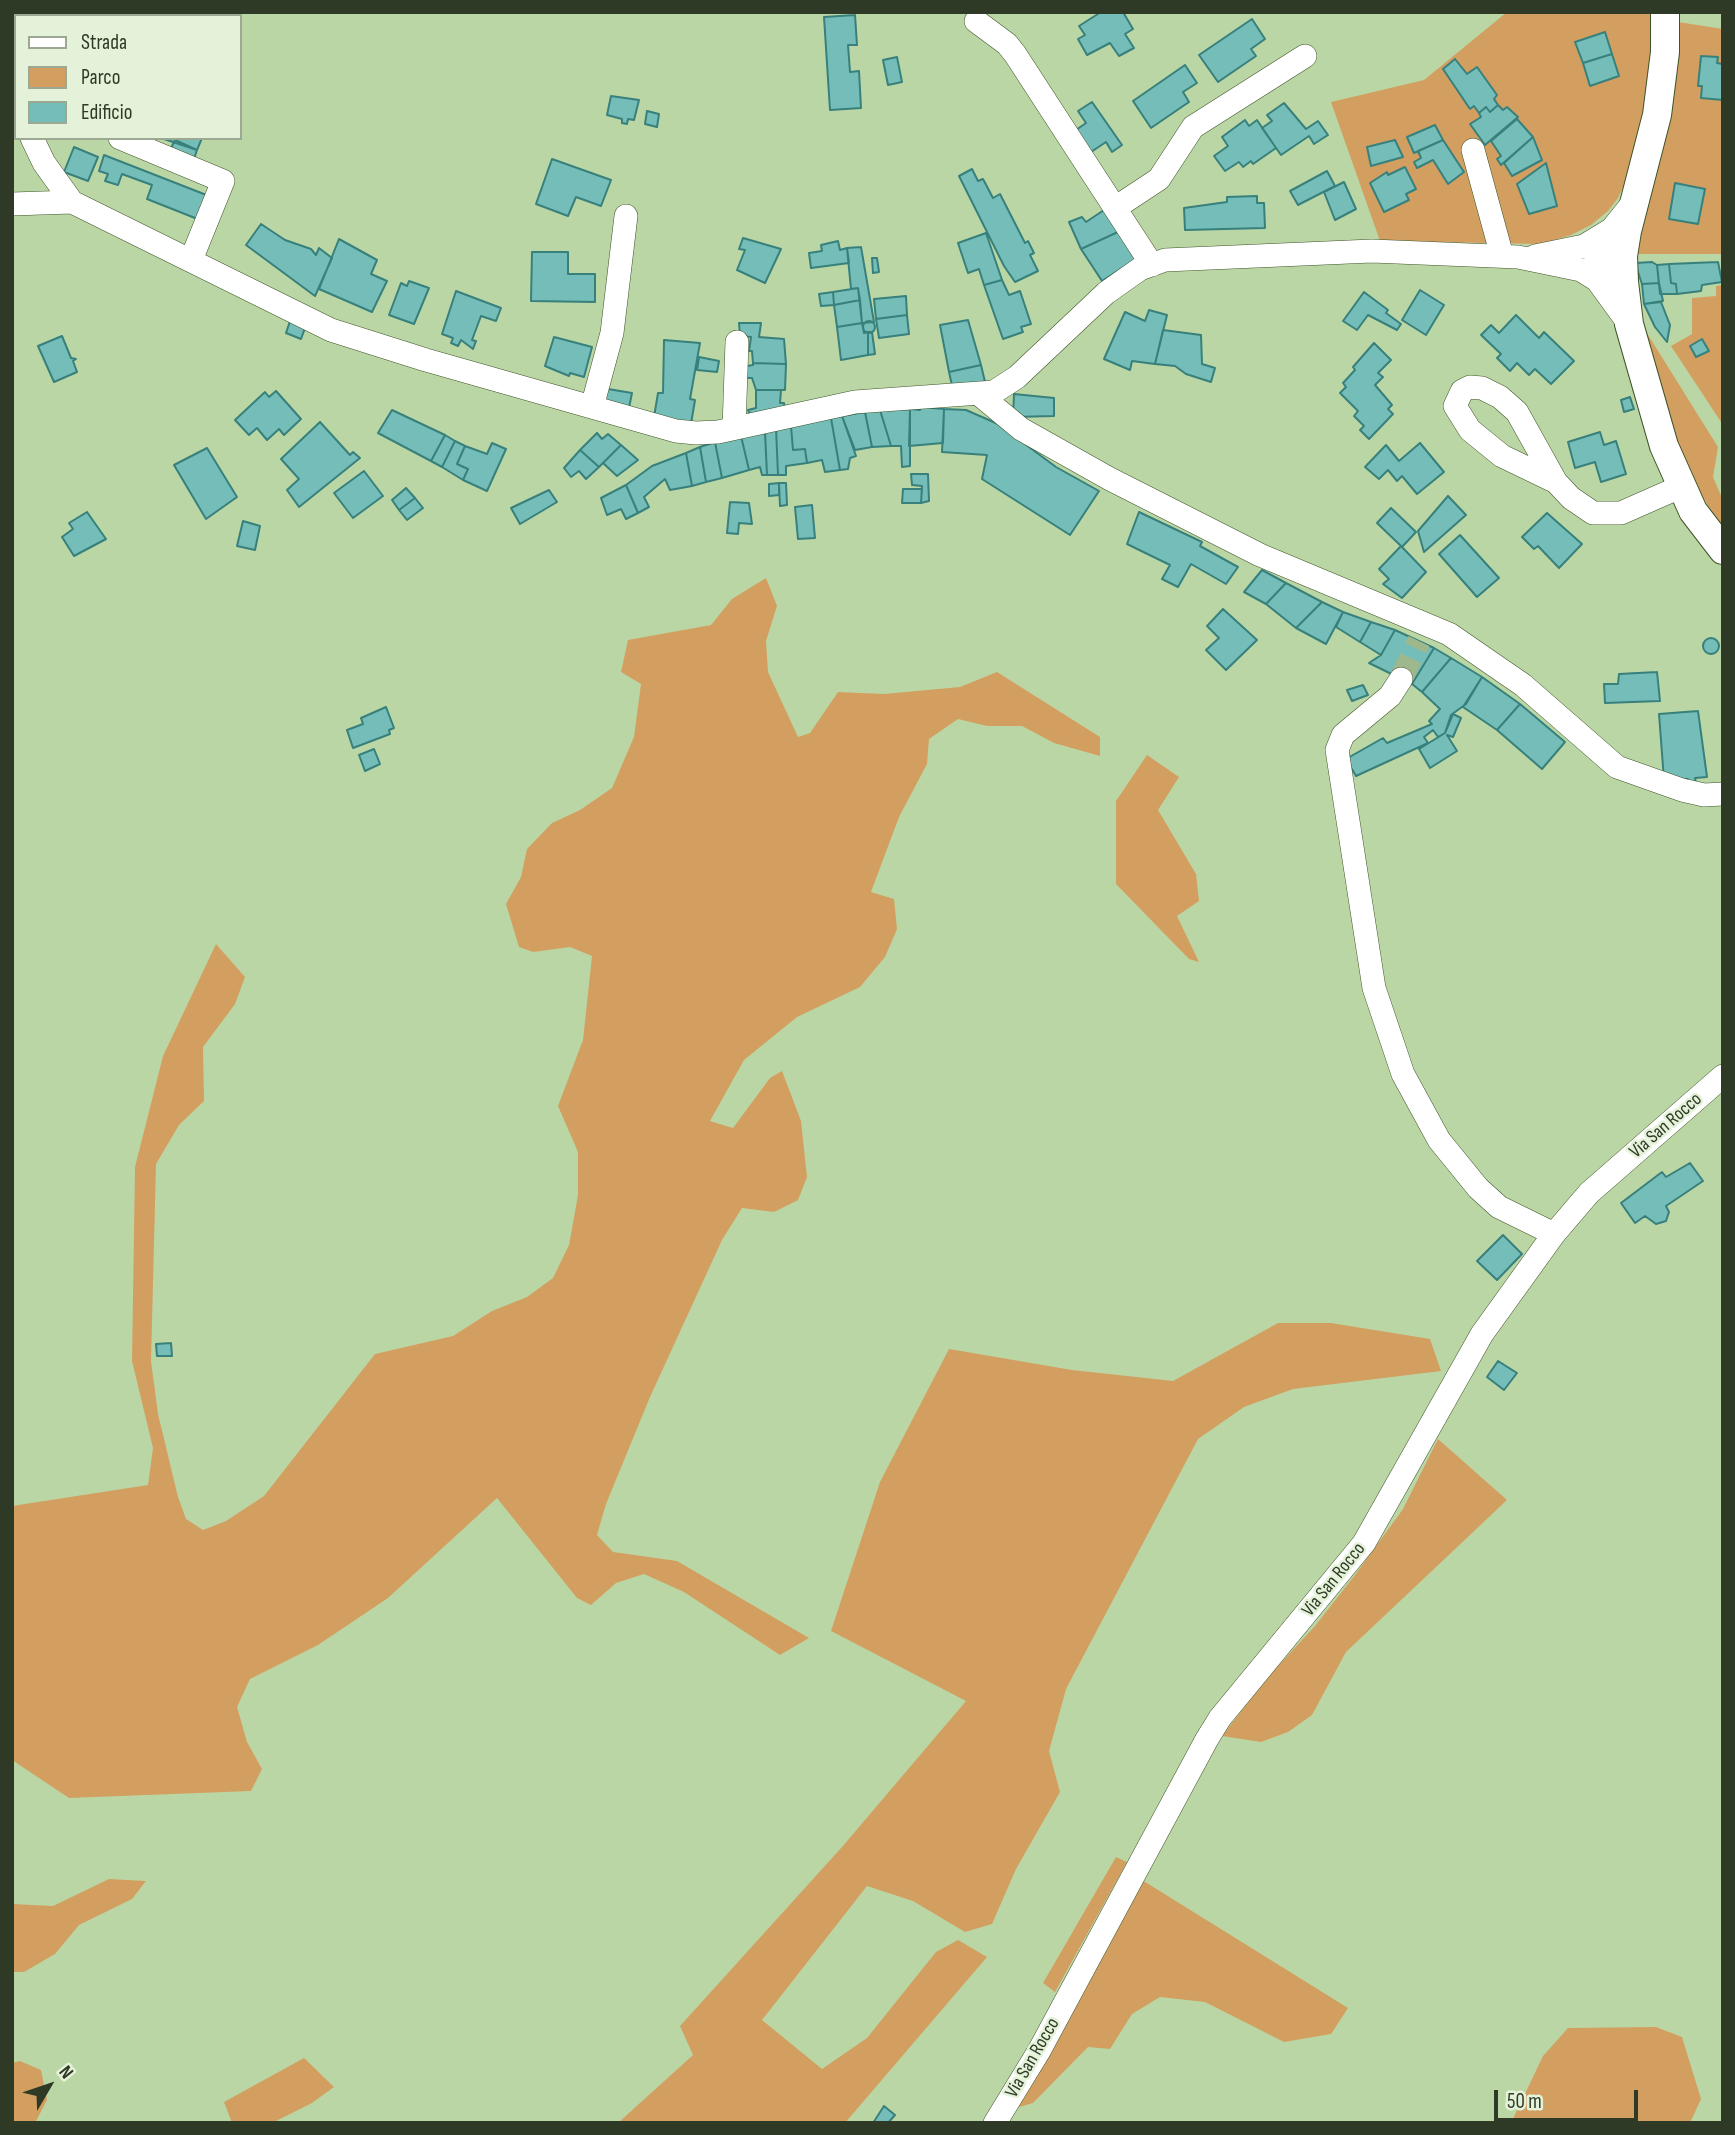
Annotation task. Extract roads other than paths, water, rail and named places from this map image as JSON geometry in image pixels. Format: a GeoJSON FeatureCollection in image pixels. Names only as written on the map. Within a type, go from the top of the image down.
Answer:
{"type":"FeatureCollection","features":[{"type":"Feature","properties":{"kind":"main road"},"geometry":{"type":"LineString","coordinates":[[1665,12],[1665,52],[1657,115],[1622,256],[1629,324],[1664,446],[1681,487],[1693,511],[1723,550]]}},
{"type":"Feature","properties":{"kind":"street"},"geometry":{"type":"LineString","coordinates":[[976,21],[1007,44],[1015,54],[1152,265]]}},
{"type":"Feature","properties":{"kind":"street"},"geometry":{"type":"LineString","coordinates":[[1115,208],[1159,178],[1193,127],[1304,56]]}},
{"type":"Feature","properties":{"kind":"street"},"geometry":{"type":"LineString","coordinates":[[33,140],[44,163],[72,202]]}},
{"type":"Feature","properties":{"kind":"street"},"geometry":{"type":"LineString","coordinates":[[125,140],[223,181],[191,260]]}},
{"type":"Feature","properties":{"kind":"street"},"geometry":{"type":"LineString","coordinates":[[1473,150],[1510,257]]}},
{"type":"Feature","properties":{"kind":"street"},"geometry":{"type":"LineString","coordinates":[[12,204],[72,202],[331,330],[676,431],[696,433],[734,428],[855,402],[981,395],[1007,385],[1105,293],[1152,265],[1179,258],[1308,252],[1510,257],[1553,254],[1584,246],[1612,229],[1636,199]]}},
{"type":"Feature","properties":{"kind":"street"},"geometry":{"type":"LineString","coordinates":[[592,407],[612,333],[626,216]]}},
{"type":"Feature","properties":{"kind":"street"},"geometry":{"type":"LineString","coordinates":[[1584,246],[1622,256]]}},
{"type":"Feature","properties":{"kind":"street"},"geometry":{"type":"LineString","coordinates":[[1510,257],[1581,270],[1605,268],[1622,256]]}},
{"type":"Feature","properties":{"kind":"street"},"geometry":{"type":"LineString","coordinates":[[1581,270],[1597,280],[1629,324]]}},
{"type":"Feature","properties":{"kind":"street"},"geometry":{"type":"LineString","coordinates":[[734,428],[737,342]]}},
{"type":"Feature","properties":{"kind":"street"},"geometry":{"type":"LineString","coordinates":[[1556,482],[1517,412],[1500,397],[1482,388],[1470,387],[1462,391],[1455,406],[1470,429],[1502,456],[1556,482],[1584,508],[1607,515],[1621,513],[1681,487]]}},
{"type":"Feature","properties":{"kind":"street"},"geometry":{"type":"LineString","coordinates":[[981,395],[1021,429],[1110,480],[1423,633],[1467,646],[1523,685],[1618,767],[1682,790],[1704,795],[1723,794]]}},
{"type":"Feature","properties":{"kind":"street"},"geometry":{"type":"LineString","coordinates":[[1401,679],[1390,696],[1343,735],[1337,750],[1377,998],[1403,1074],[1439,1140],[1458,1167],[1499,1207],[1554,1234]]}},
{"type":"Feature","properties":{"kind":"street","name":"Via San Rocco"},"geometry":{"type":"LineString","coordinates":[[995,2123],[1039,2051],[1213,1728],[1364,1543],[1410,1466],[1469,1354],[1554,1234],[1597,1185],[1723,1076]]}},
{"type":"Feature","properties":{"kind":"tunnel"},"geometry":{"type":"LineString","coordinates":[[1401,679],[1419,641]]}}]}
